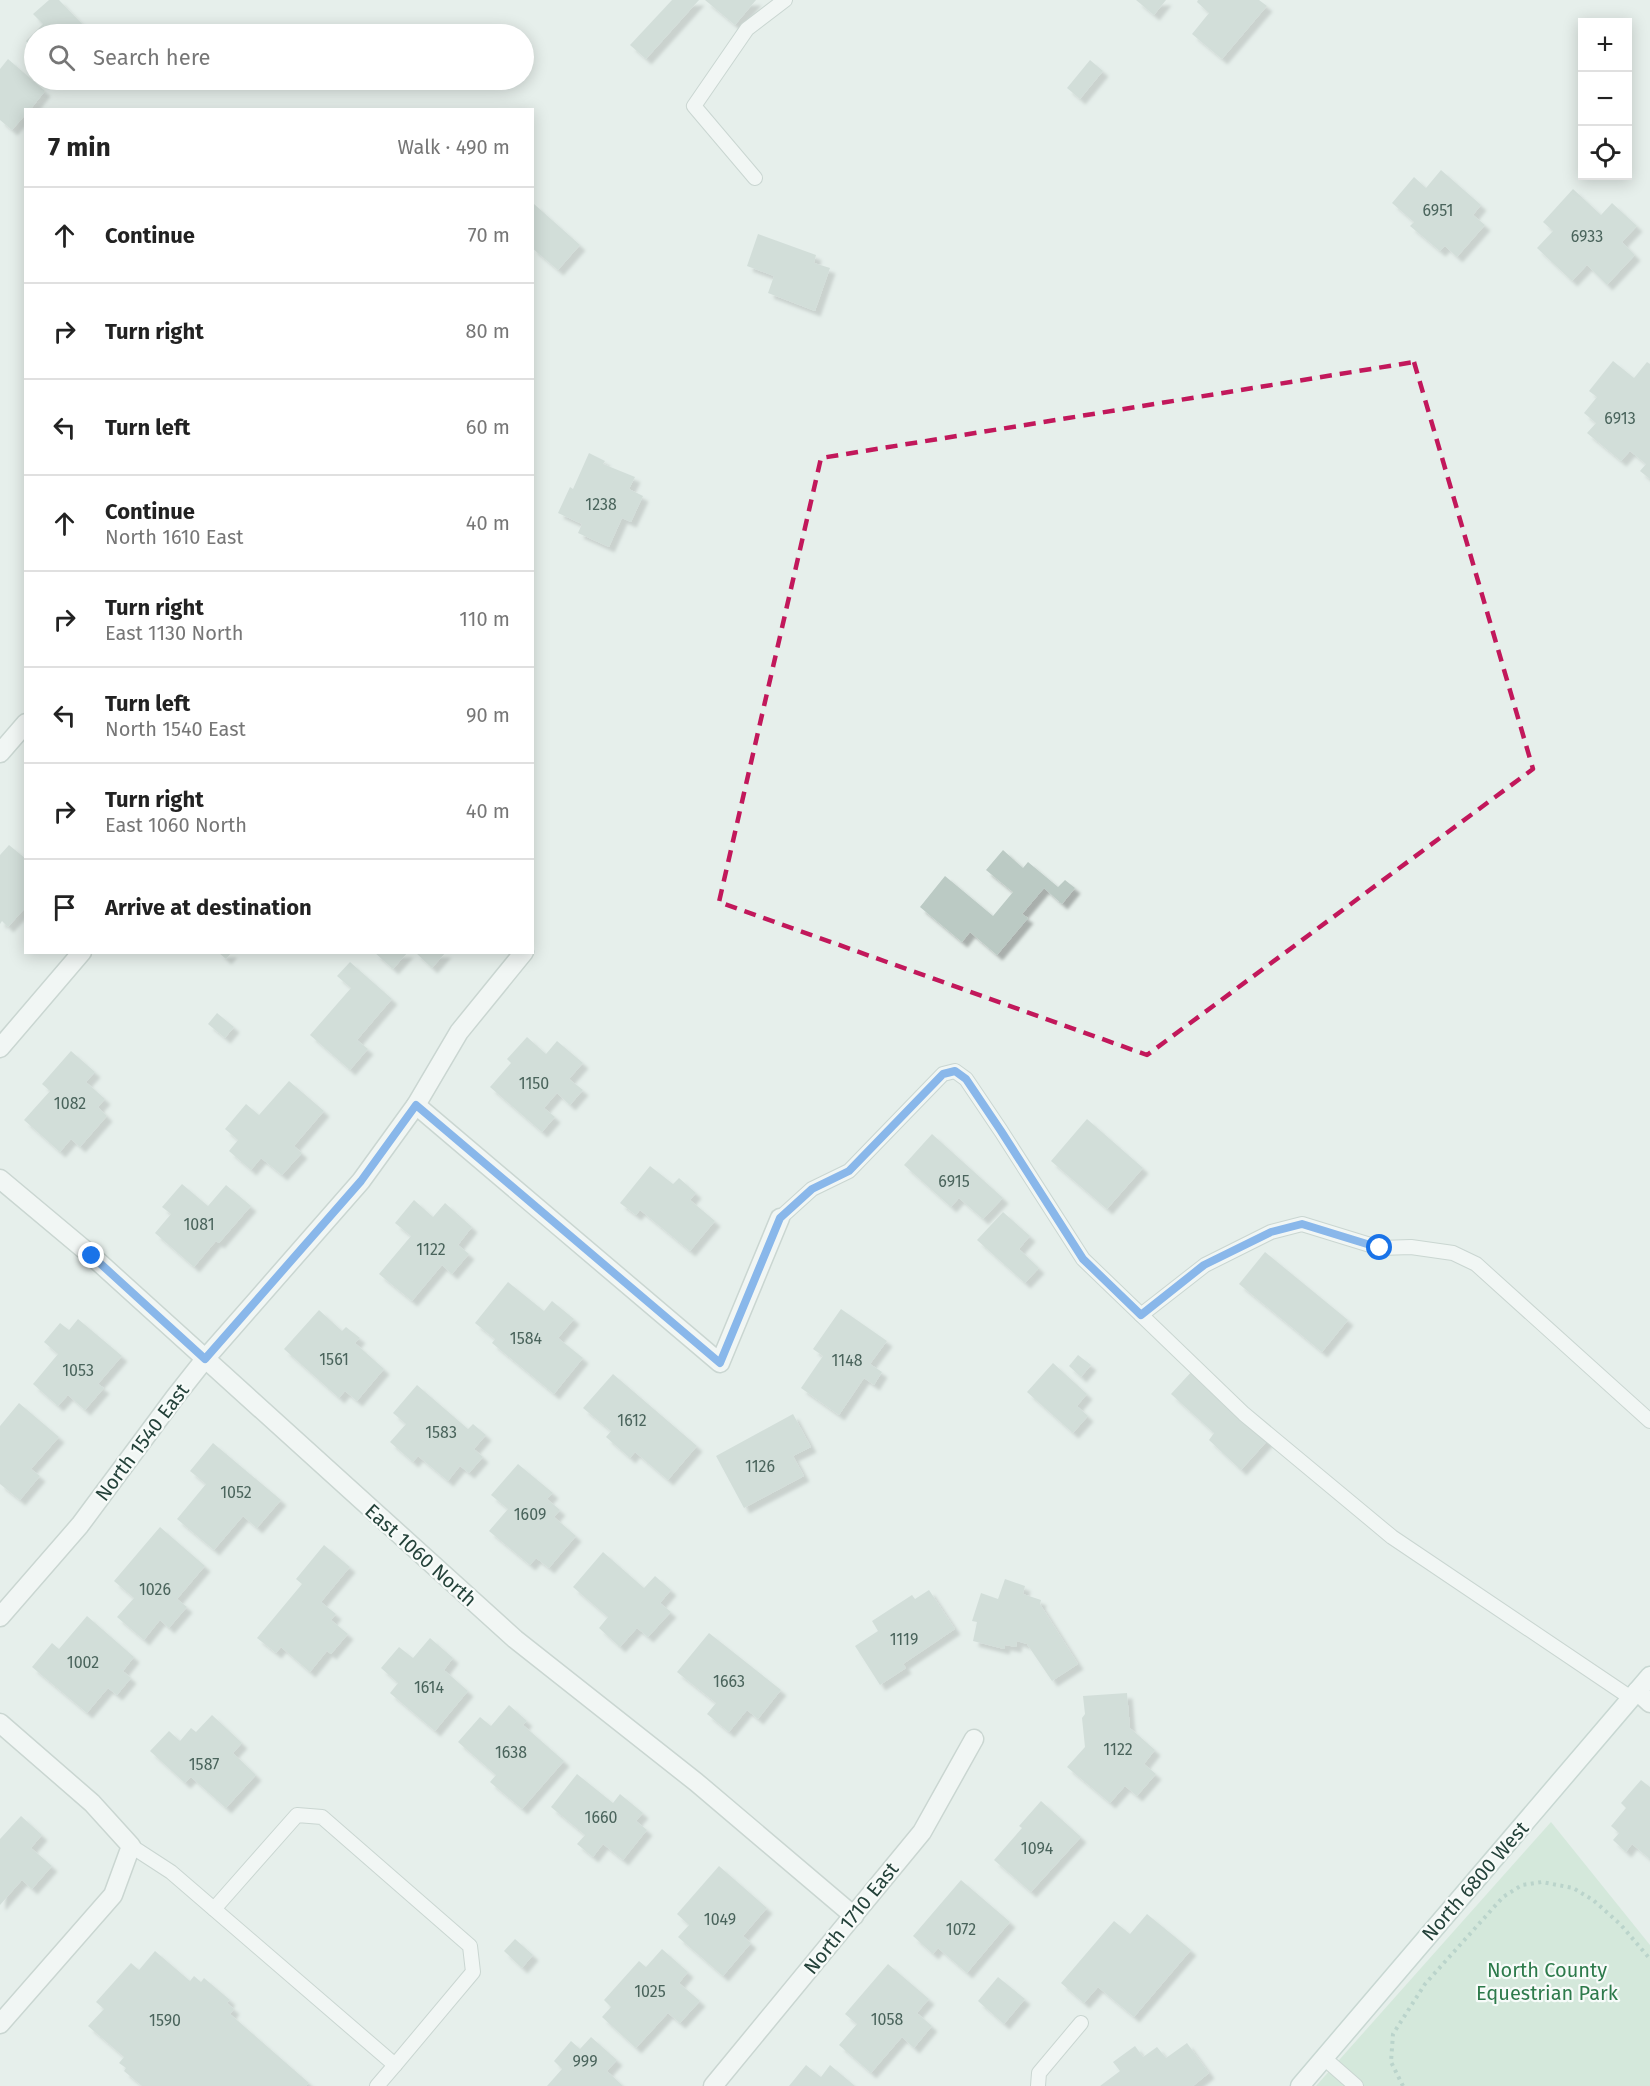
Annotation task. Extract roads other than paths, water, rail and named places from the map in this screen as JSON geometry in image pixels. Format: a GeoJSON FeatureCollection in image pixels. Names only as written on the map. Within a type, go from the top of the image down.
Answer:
{"type":"FeatureCollection","features":[{"type":"Feature","properties":{"kind":"street"},"geometry":{"type":"LineString","coordinates":[[0,753],[24,725]]}},
{"type":"Feature","properties":{"kind":"street"},"geometry":{"type":"LineString","coordinates":[[0,1048],[80,954]]}},
{"type":"Feature","properties":{"kind":"street","name":"North 1540 East"},"geometry":{"type":"LineString","coordinates":[[0,1617],[80,1525],[174,1396],[361,1181],[416,1105],[459,1032],[523,954]]}},
{"type":"Feature","properties":{"kind":"street"},"geometry":{"type":"LineString","coordinates":[[416,1105],[720,1363],[780,1218]]}},
{"type":"Feature","properties":{"kind":"street","name":"East 1060 North"},"geometry":{"type":"LineString","coordinates":[[0,1179],[92,1256],[514,1639],[696,1782],[854,1916]]}},
{"type":"Feature","properties":{"kind":"street","name":"North 6800 West"},"geometry":{"type":"LineString","coordinates":[[1300,2086],[1639,1698],[1650,1676]]}},
{"type":"Feature","properties":{"kind":"street"},"geometry":{"type":"LineString","coordinates":[[0,1723],[92,1803],[131,1846],[113,1895],[0,2024]]}},
{"type":"Feature","properties":{"kind":"street","name":"North 1710 East"},"geometry":{"type":"LineString","coordinates":[[712,2086],[922,1832],[974,1739]]}},
{"type":"Feature","properties":{"kind":"lane"},"geometry":{"type":"LineString","coordinates":[[754,178],[694,106],[747,29],[784,0]]}},
{"type":"Feature","properties":{"kind":"lane"},"geometry":{"type":"LineString","coordinates":[[780,1218],[812,1189],[849,1171],[943,1074],[955,1071],[966,1079],[990,1114],[1083,1259],[1244,1414],[1392,1537],[1639,1698]]}},
{"type":"Feature","properties":{"kind":"lane"},"geometry":{"type":"LineString","coordinates":[[1141,1315],[1204,1265],[1271,1232],[1302,1224],[1380,1248],[1411,1247],[1453,1253],[1476,1264],[1650,1421]]}},
{"type":"Feature","properties":{"kind":"lane"},"geometry":{"type":"LineString","coordinates":[[214,1909],[297,1815],[322,1817],[470,1946],[473,1972],[377,2086]]}},
{"type":"Feature","properties":{"kind":"lane"},"geometry":{"type":"LineString","coordinates":[[131,1846],[171,1872],[394,2065]]}},
{"type":"Feature","properties":{"kind":"lane"},"geometry":{"type":"LineString","coordinates":[[1038,2086],[1039,2073],[1081,2023]]}},
{"type":"Feature","properties":{"kind":"lane"},"geometry":{"type":"LineString","coordinates":[[1324,2058],[1356,2086]]}},
{"type":"Feature","properties":{"kind":"park label","name":"North County Equestrian Park"},"geometry":{"type":"Point","coordinates":[1547,1982]}}]}
